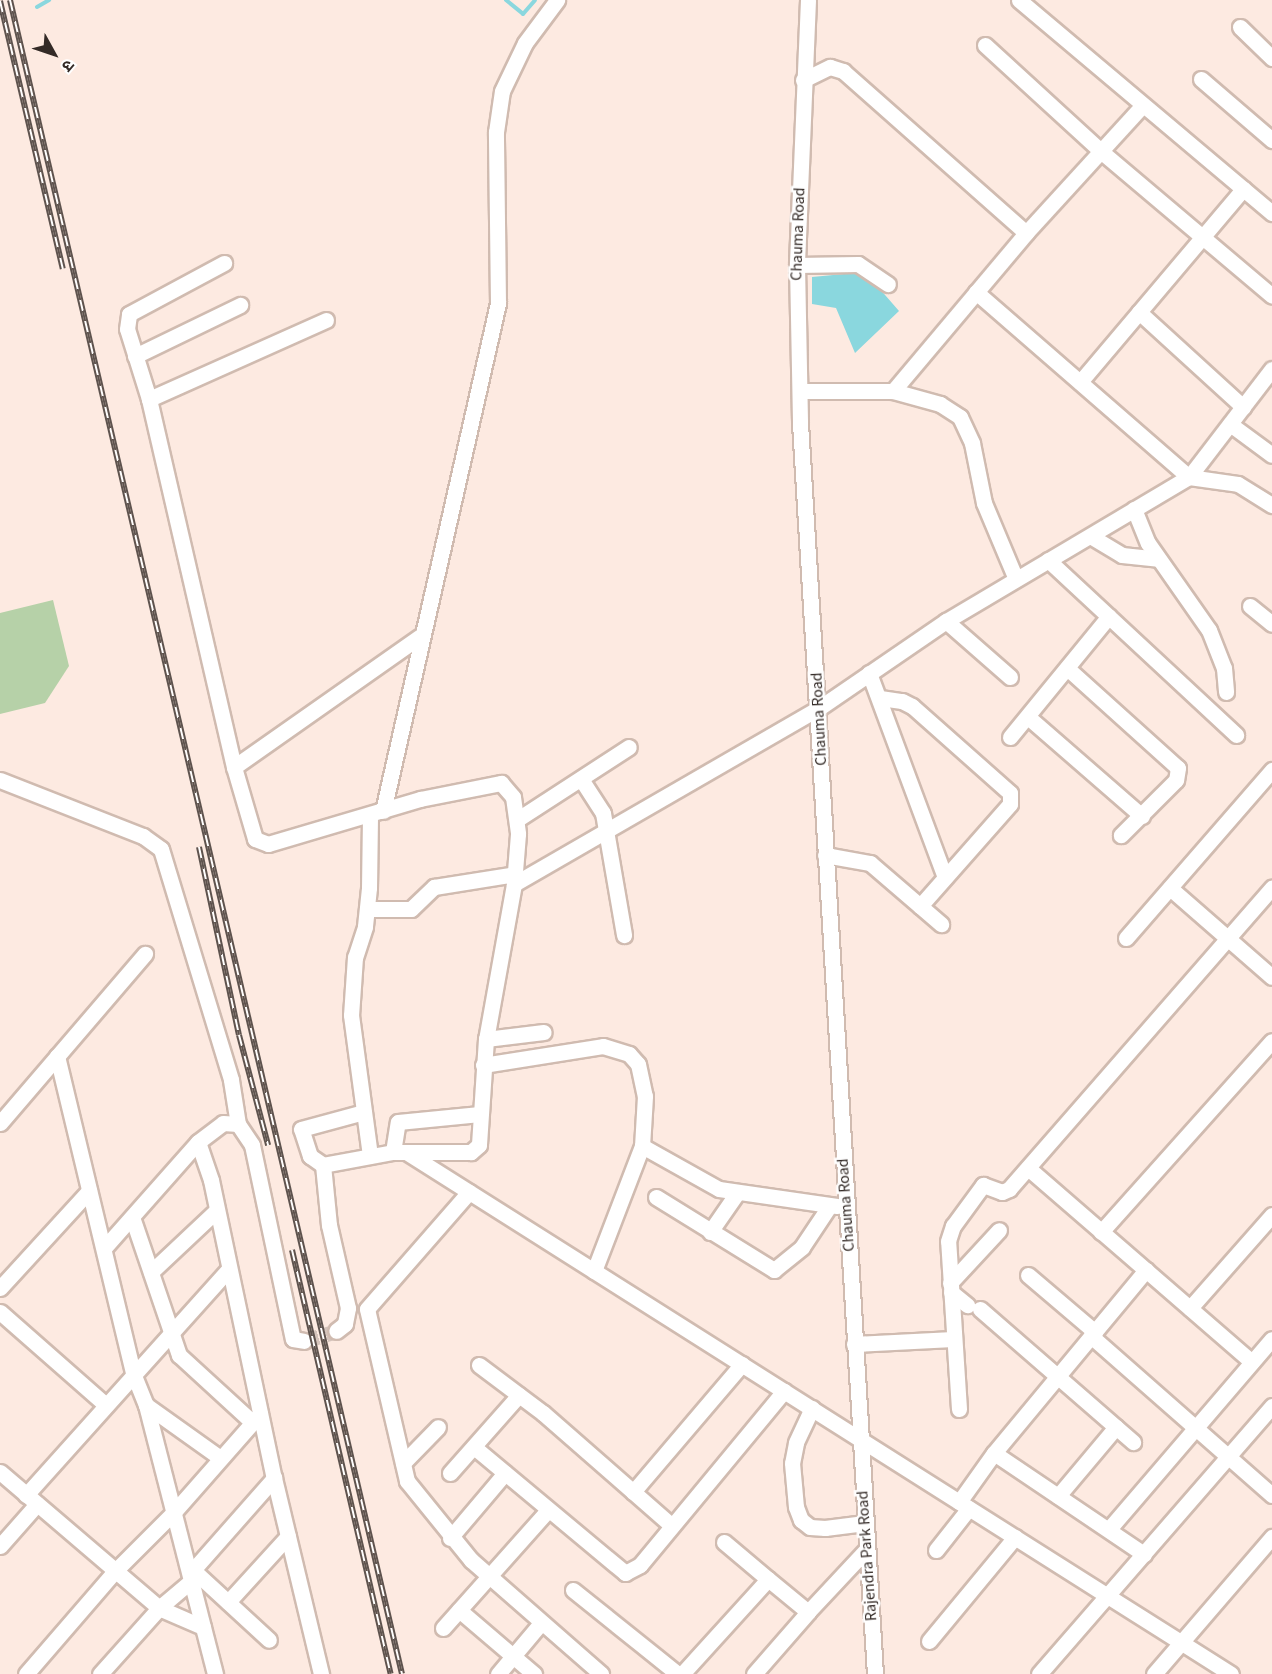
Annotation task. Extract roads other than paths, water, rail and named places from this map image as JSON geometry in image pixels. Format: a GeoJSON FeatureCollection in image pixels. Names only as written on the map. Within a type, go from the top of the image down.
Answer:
{"type":"FeatureCollection","features":[{"type":"Feature","properties":{"kind":"street"},"geometry":{"type":"LineString","coordinates":[[370,1156],[351,1015],[355,957],[367,909],[376,814],[498,303],[496,132],[502,91],[525,43],[557,0]]}},
{"type":"Feature","properties":{"kind":"street","name":"Chauma Road"},"geometry":{"type":"LineString","coordinates":[[808,0],[797,265],[800,391],[819,708],[838,1206],[854,1344],[860,1438]]}},
{"type":"Feature","properties":{"kind":"street"},"geometry":{"type":"LineString","coordinates":[[1020,0],[1272,213]]}},
{"type":"Feature","properties":{"kind":"street"},"geometry":{"type":"LineString","coordinates":[[1240,27],[1272,58]]}},
{"type":"Feature","properties":{"kind":"street"},"geometry":{"type":"LineString","coordinates":[[985,45],[1103,153],[1272,296]]}},
{"type":"Feature","properties":{"kind":"street"},"geometry":{"type":"LineString","coordinates":[[803,80],[830,67],[843,71],[1026,233]]}},
{"type":"Feature","properties":{"kind":"street"},"geometry":{"type":"LineString","coordinates":[[1201,79],[1272,140]]}},
{"type":"Feature","properties":{"kind":"street"},"geometry":{"type":"LineString","coordinates":[[893,391],[1026,233],[1103,153],[1143,105]]}},
{"type":"Feature","properties":{"kind":"street"},"geometry":{"type":"LineString","coordinates":[[1080,382],[1243,189]]}},
{"type":"Feature","properties":{"kind":"street"},"geometry":{"type":"LineString","coordinates":[[224,263],[129,314],[127,329],[149,399],[234,767],[255,839],[261,844],[376,814],[420,799],[501,783],[513,797],[518,819],[514,879],[486,1039],[479,1145],[476,1150],[399,1152],[322,1165]]}},
{"type":"Feature","properties":{"kind":"street"},"geometry":{"type":"LineString","coordinates":[[797,265],[858,264],[888,284]]}},
{"type":"Feature","properties":{"kind":"street"},"geometry":{"type":"LineString","coordinates":[[976,292],[1189,477],[1238,484],[1272,505]]}},
{"type":"Feature","properties":{"kind":"street"},"geometry":{"type":"LineString","coordinates":[[135,356],[240,305]]}},
{"type":"Feature","properties":{"kind":"street"},"geometry":{"type":"LineString","coordinates":[[1139,312],[1243,407]]}},
{"type":"Feature","properties":{"kind":"street"},"geometry":{"type":"LineString","coordinates":[[149,399],[326,320]]}},
{"type":"Feature","properties":{"kind":"street"},"geometry":{"type":"LineString","coordinates":[[367,909],[411,909],[434,887],[514,879],[607,833],[819,708],[946,621],[1048,560],[1092,537],[1189,477],[1271,373]]}},
{"type":"Feature","properties":{"kind":"street"},"geometry":{"type":"LineString","coordinates":[[800,391],[893,391],[940,404],[960,417],[972,443],[984,503],[1016,579]]}},
{"type":"Feature","properties":{"kind":"street"},"geometry":{"type":"LineString","coordinates":[[1230,424],[1272,455]]}},
{"type":"Feature","properties":{"kind":"street"},"geometry":{"type":"LineString","coordinates":[[1134,509],[1158,559],[1169,569],[1209,630],[1224,668],[1226,692]]}},
{"type":"Feature","properties":{"kind":"street"},"geometry":{"type":"LineString","coordinates":[[1092,537],[1122,555],[1158,559]]}},
{"type":"Feature","properties":{"kind":"street"},"geometry":{"type":"LineString","coordinates":[[1048,560],[1236,735]]}},
{"type":"Feature","properties":{"kind":"street"},"geometry":{"type":"LineString","coordinates":[[1250,606],[1272,624]]}},
{"type":"Feature","properties":{"kind":"street"},"geometry":{"type":"LineString","coordinates":[[1010,737],[1109,616]]}},
{"type":"Feature","properties":{"kind":"street"},"geometry":{"type":"LineString","coordinates":[[946,621],[1010,677]]}},
{"type":"Feature","properties":{"kind":"street"},"geometry":{"type":"LineString","coordinates":[[234,767],[419,637]]}},
{"type":"Feature","properties":{"kind":"street"},"geometry":{"type":"LineString","coordinates":[[1067,668],[1178,768],[1176,780],[1121,835]]}},
{"type":"Feature","properties":{"kind":"street"},"geometry":{"type":"LineString","coordinates":[[869,673],[945,877]]}},
{"type":"Feature","properties":{"kind":"street"},"geometry":{"type":"LineString","coordinates":[[880,698],[903,700],[912,706],[1010,793],[1010,804],[920,906]]}},
{"type":"Feature","properties":{"kind":"street"},"geometry":{"type":"LineString","coordinates":[[1028,717],[1142,816]]}},
{"type":"Feature","properties":{"kind":"street"},"geometry":{"type":"LineString","coordinates":[[518,819],[629,747]]}},
{"type":"Feature","properties":{"kind":"street"},"geometry":{"type":"LineString","coordinates":[[1126,938],[1272,770]]}},
{"type":"Feature","properties":{"kind":"street"},"geometry":{"type":"LineString","coordinates":[[0,779],[144,836],[161,849],[231,1080],[238,1124],[252,1145],[293,1339],[304,1341]]}},
{"type":"Feature","properties":{"kind":"street"},"geometry":{"type":"LineString","coordinates":[[581,779],[601,807],[624,935]]}},
{"type":"Feature","properties":{"kind":"street"},"geometry":{"type":"LineString","coordinates":[[825,855],[870,863],[941,924]]}},
{"type":"Feature","properties":{"kind":"street"},"geometry":{"type":"LineString","coordinates":[[1170,888],[1272,977]]}},
{"type":"Feature","properties":{"kind":"street"},"geometry":{"type":"LineString","coordinates":[[959,1409],[948,1241],[960,1214],[983,1185],[1005,1192],[1028,1168],[1272,888]]}},
{"type":"Feature","properties":{"kind":"street"},"geometry":{"type":"LineString","coordinates":[[0,1123],[145,954]]}},
{"type":"Feature","properties":{"kind":"street"},"geometry":{"type":"LineString","coordinates":[[486,1039],[544,1032]]}},
{"type":"Feature","properties":{"kind":"street"},"geometry":{"type":"LineString","coordinates":[[1101,1232],[1272,1041]]}},
{"type":"Feature","properties":{"kind":"street"},"geometry":{"type":"LineString","coordinates":[[483,1065],[603,1046],[629,1054],[638,1064],[645,1096],[642,1146],[594,1271]]}},
{"type":"Feature","properties":{"kind":"street"},"geometry":{"type":"LineString","coordinates":[[57,1056],[89,1191],[105,1246],[133,1373],[146,1405],[173,1513],[192,1576],[215,1674]]}},
{"type":"Feature","properties":{"kind":"street"},"geometry":{"type":"LineString","coordinates":[[336,1331],[345,1324],[348,1308],[329,1225],[322,1165],[310,1156],[301,1128],[364,1112]]}},
{"type":"Feature","properties":{"kind":"street"},"geometry":{"type":"LineString","coordinates":[[399,1152],[398,1122],[480,1114]]}},
{"type":"Feature","properties":{"kind":"street"},"geometry":{"type":"LineString","coordinates":[[105,1246],[198,1142],[223,1123],[238,1124]]}},
{"type":"Feature","properties":{"kind":"street"},"geometry":{"type":"LineString","coordinates":[[198,1142],[229,1269],[256,1418],[274,1478],[321,1674]]}},
{"type":"Feature","properties":{"kind":"street"},"geometry":{"type":"LineString","coordinates":[[642,1146],[709,1185],[737,1193],[838,1206]]}},
{"type":"Feature","properties":{"kind":"street"},"geometry":{"type":"LineString","coordinates":[[399,1152],[469,1192],[1231,1674]]}},
{"type":"Feature","properties":{"kind":"street"},"geometry":{"type":"LineString","coordinates":[[1028,1168],[1252,1362]]}},
{"type":"Feature","properties":{"kind":"street"},"geometry":{"type":"LineString","coordinates":[[0,1288],[89,1191]]}},
{"type":"Feature","properties":{"kind":"street"},"geometry":{"type":"LineString","coordinates":[[469,1192],[367,1309],[402,1463],[412,1490],[450,1538],[541,1623],[601,1674]]}},
{"type":"Feature","properties":{"kind":"street"},"geometry":{"type":"LineString","coordinates":[[710,1232],[737,1193]]}},
{"type":"Feature","properties":{"kind":"street"},"geometry":{"type":"LineString","coordinates":[[656,1197],[774,1270],[802,1247],[838,1206]]}},
{"type":"Feature","properties":{"kind":"street"},"geometry":{"type":"LineString","coordinates":[[151,1272],[216,1211]]}},
{"type":"Feature","properties":{"kind":"street"},"geometry":{"type":"LineString","coordinates":[[1190,1308],[1272,1215]]}},
{"type":"Feature","properties":{"kind":"street"},"geometry":{"type":"LineString","coordinates":[[132,1217],[179,1354],[256,1418]]}},
{"type":"Feature","properties":{"kind":"street"},"geometry":{"type":"LineString","coordinates":[[950,1288],[999,1230]]}},
{"type":"Feature","properties":{"kind":"street"},"geometry":{"type":"LineString","coordinates":[[0,1546],[32,1499],[106,1405],[171,1330],[229,1269]]}},
{"type":"Feature","properties":{"kind":"street"},"geometry":{"type":"LineString","coordinates":[[936,1550],[994,1453],[1146,1270]]}},
{"type":"Feature","properties":{"kind":"street"},"geometry":{"type":"LineString","coordinates":[[1028,1275],[1272,1495]]}},
{"type":"Feature","properties":{"kind":"street"},"geometry":{"type":"LineString","coordinates":[[950,1288],[1133,1442]]}},
{"type":"Feature","properties":{"kind":"street"},"geometry":{"type":"LineString","coordinates":[[0,1312],[106,1405]]}},
{"type":"Feature","properties":{"kind":"street"},"geometry":{"type":"LineString","coordinates":[[854,1344],[953,1339]]}},
{"type":"Feature","properties":{"kind":"street"},"geometry":{"type":"LineString","coordinates":[[1109,1530],[1272,1339]]}},
{"type":"Feature","properties":{"kind":"street"},"geometry":{"type":"LineString","coordinates":[[633,1492],[742,1364]]}},
{"type":"Feature","properties":{"kind":"street"},"geometry":{"type":"LineString","coordinates":[[479,1365],[519,1395],[672,1526]]}},
{"type":"Feature","properties":{"kind":"street"},"geometry":{"type":"LineString","coordinates":[[474,1447],[625,1573],[640,1564],[784,1391]]}},
{"type":"Feature","properties":{"kind":"street"},"geometry":{"type":"LineString","coordinates":[[450,1473],[519,1395]]}},
{"type":"Feature","properties":{"kind":"street"},"geometry":{"type":"LineString","coordinates":[[146,1405],[219,1457]]}},
{"type":"Feature","properties":{"kind":"street"},"geometry":{"type":"LineString","coordinates":[[1039,1674],[1272,1406]]}},
{"type":"Feature","properties":{"kind":"street"},"geometry":{"type":"LineString","coordinates":[[812,1408],[795,1443],[792,1463],[796,1508],[801,1520],[810,1527],[825,1528],[865,1523]]}},
{"type":"Feature","properties":{"kind":"street"},"geometry":{"type":"LineString","coordinates":[[26,1674],[115,1570],[173,1513],[219,1457],[256,1418]]}},
{"type":"Feature","properties":{"kind":"street"},"geometry":{"type":"LineString","coordinates":[[402,1463],[438,1427]]}},
{"type":"Feature","properties":{"kind":"street"},"geometry":{"type":"LineString","coordinates":[[1058,1496],[1116,1427]]}},
{"type":"Feature","properties":{"kind":"street","name":"Rajendra Park Road"},"geometry":{"type":"LineString","coordinates":[[860,1438],[875,1674]]}},
{"type":"Feature","properties":{"kind":"street"},"geometry":{"type":"LineString","coordinates":[[994,1453],[1144,1554]]}},
{"type":"Feature","properties":{"kind":"street"},"geometry":{"type":"LineString","coordinates":[[0,1472],[159,1608],[203,1628]]}},
{"type":"Feature","properties":{"kind":"street"},"geometry":{"type":"LineString","coordinates":[[450,1538],[505,1473]]}},
{"type":"Feature","properties":{"kind":"street"},"geometry":{"type":"LineString","coordinates":[[100,1674],[159,1608],[192,1576],[274,1478]]}},
{"type":"Feature","properties":{"kind":"street"},"geometry":{"type":"LineString","coordinates":[[443,1628],[548,1510]]}},
{"type":"Feature","properties":{"kind":"street"},"geometry":{"type":"LineString","coordinates":[[228,1602],[288,1536]]}},
{"type":"Feature","properties":{"kind":"street"},"geometry":{"type":"LineString","coordinates":[[929,1641],[1015,1537]]}},
{"type":"Feature","properties":{"kind":"street"},"geometry":{"type":"LineString","coordinates":[[1154,1674],[1272,1537]]}},
{"type":"Feature","properties":{"kind":"street"},"geometry":{"type":"LineString","coordinates":[[724,1542],[808,1612]]}},
{"type":"Feature","properties":{"kind":"street"},"geometry":{"type":"LineString","coordinates":[[754,1674],[867,1549]]}},
{"type":"Feature","properties":{"kind":"street"},"geometry":{"type":"LineString","coordinates":[[192,1576],[228,1602],[268,1640]]}},
{"type":"Feature","properties":{"kind":"street"},"geometry":{"type":"LineString","coordinates":[[573,1590],[680,1674],[768,1579]]}},
{"type":"Feature","properties":{"kind":"street"},"geometry":{"type":"LineString","coordinates":[[459,1610],[534,1674]]}},
{"type":"Feature","properties":{"kind":"street"},"geometry":{"type":"LineString","coordinates":[[498,1674],[541,1623]]}},
{"type":"Feature","properties":{"kind":"water"},"geometry":{"type":"Polygon","coordinates":[[[865,272],[899,311],[855,353],[836,308],[812,304],[812,277],[865,272]]]}},
{"type":"Feature","properties":{"kind":"waterway"},"geometry":{"type":"LineString","coordinates":[[37,7],[49,0]]}},
{"type":"Feature","properties":{"kind":"waterway"},"geometry":{"type":"LineString","coordinates":[[506,0],[523,14],[535,0]]}},
{"type":"Feature","properties":{"kind":"tunnel"},"geometry":{"type":"LineString","coordinates":[[304,1341],[336,1331]]}},
{"type":"Feature","properties":{"kind":"railway"},"geometry":{"type":"LineString","coordinates":[[10,0],[402,1674]]}},
{"type":"Feature","properties":{"kind":"railway"},"geometry":{"type":"LineString","coordinates":[[0,1],[63,269]]}},
{"type":"Feature","properties":{"kind":"railway"},"geometry":{"type":"LineString","coordinates":[[199,847],[239,1035],[268,1145]]}},
{"type":"Feature","properties":{"kind":"railway"},"geometry":{"type":"LineString","coordinates":[[292,1250],[391,1674]]}}]}
